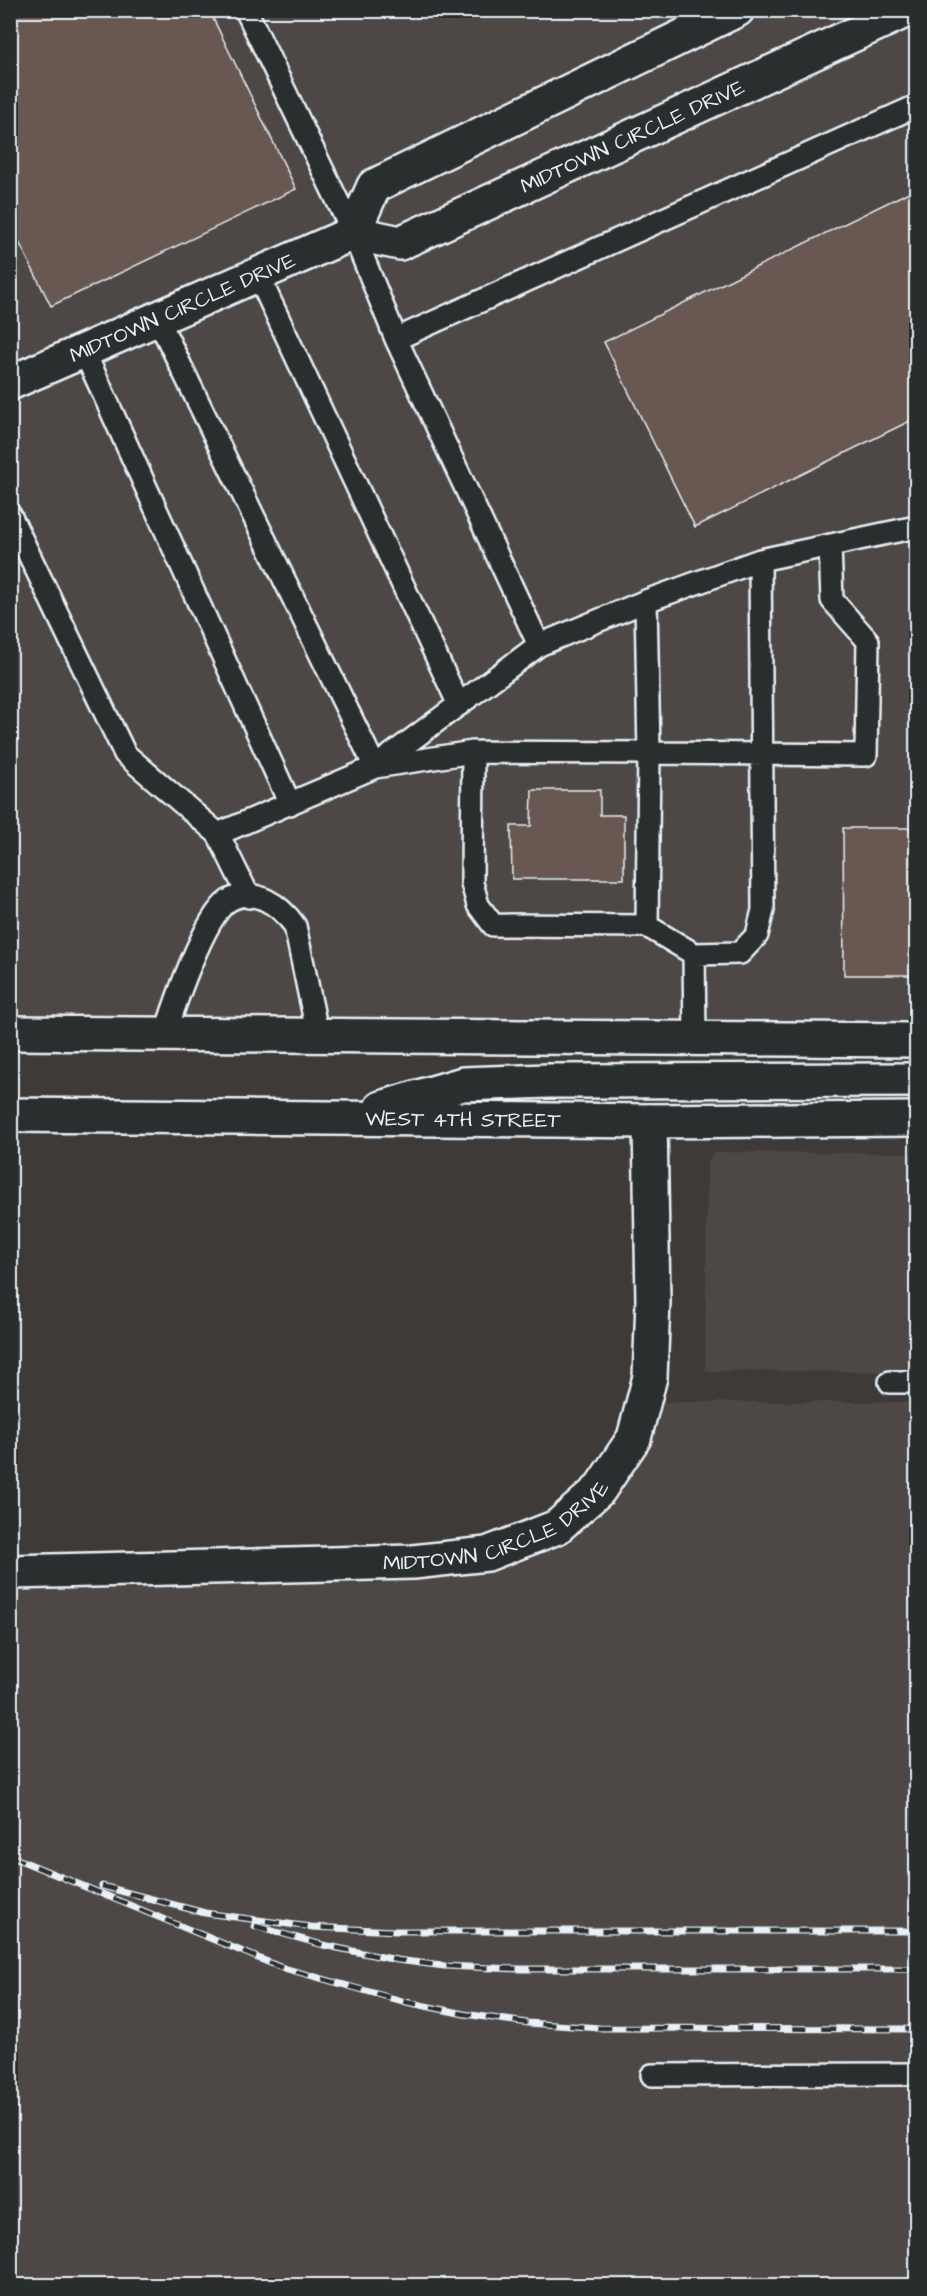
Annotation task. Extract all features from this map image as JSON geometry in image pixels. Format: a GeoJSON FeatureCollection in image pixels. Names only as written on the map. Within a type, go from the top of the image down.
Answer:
{"type":"FeatureCollection","features":[{"type":"Feature","properties":{"kind":"street"},"geometry":{"type":"LineString","coordinates":[[353,233],[374,186],[737,10]]}},
{"type":"Feature","properties":{"kind":"street","name":"MIDTOWN CIRCLE DRIVE"},"geometry":{"type":"LineString","coordinates":[[12,379],[84,351],[353,233],[400,243],[907,10]]}},
{"type":"Feature","properties":{"kind":"street"},"geometry":{"type":"LineString","coordinates":[[10,1033],[916,1040]]}},
{"type":"Feature","properties":{"kind":"street"},"geometry":{"type":"LineString","coordinates":[[348,1118],[463,1084],[548,1081],[916,1080]]}},
{"type":"Feature","properties":{"kind":"street","name":"WEST 4TH STREET"},"geometry":{"type":"LineString","coordinates":[[10,1115],[650,1121],[916,1119]]}},
{"type":"Feature","properties":{"kind":"street","name":"MIDTOWN CIRCLE DRIVE"},"geometry":{"type":"LineString","coordinates":[[10,1572],[413,1562],[487,1554],[557,1527],[598,1490],[634,1438],[650,1377],[653,1302],[650,1121]]}},
{"type":"Feature","properties":{"kind":"lane"},"geometry":{"type":"LineString","coordinates":[[246,10],[353,233],[396,339],[539,645]]}},
{"type":"Feature","properties":{"kind":"lane"},"geometry":{"type":"LineString","coordinates":[[396,339],[916,106]]}},
{"type":"Feature","properties":{"kind":"lane"},"geometry":{"type":"LineString","coordinates":[[258,275],[459,705]]}},
{"type":"Feature","properties":{"kind":"lane"},"geometry":{"type":"LineString","coordinates":[[158,319],[375,767]]}},
{"type":"Feature","properties":{"kind":"lane"},"geometry":{"type":"LineString","coordinates":[[84,351],[290,804]]}},
{"type":"Feature","properties":{"kind":"lane"},"geometry":{"type":"LineString","coordinates":[[10,515],[125,754],[218,834],[249,897]]}},
{"type":"Feature","properties":{"kind":"lane"},"geometry":{"type":"LineString","coordinates":[[218,834],[375,767],[539,645],[760,560],[916,527]]}},
{"type":"Feature","properties":{"kind":"lane"},"geometry":{"type":"LineString","coordinates":[[375,767],[473,752],[866,755],[868,641],[832,600],[830,545]]}},
{"type":"Feature","properties":{"kind":"lane"},"geometry":{"type":"LineString","coordinates":[[473,752],[472,883],[478,905],[493,925],[647,926],[694,954],[740,953],[757,935],[763,910],[760,560]]}},
{"type":"Feature","properties":{"kind":"lane"},"geometry":{"type":"LineString","coordinates":[[646,602],[649,753],[647,926]]}},
{"type":"Feature","properties":{"kind":"lane"},"geometry":{"type":"LineString","coordinates":[[165,1035],[180,988],[206,931],[228,902],[249,897],[262,897],[285,911],[295,926],[318,1036]]}},
{"type":"Feature","properties":{"kind":"lane"},"geometry":{"type":"LineString","coordinates":[[694,954],[695,1038]]}},
{"type":"Feature","properties":{"kind":"lane"},"geometry":{"type":"LineString","coordinates":[[890,1382],[916,1382]]}},
{"type":"Feature","properties":{"kind":"lane"},"geometry":{"type":"LineString","coordinates":[[652,2075],[916,2074]]}},
{"type":"Feature","properties":{"kind":"shaded area"},"geometry":{"type":"Polygon","coordinates":[[[11,11],[916,11],[916,1040],[11,1033],[11,11]]]}},
{"type":"Feature","properties":{"kind":"shaded area"},"geometry":{"type":"Polygon","coordinates":[[[713,1153],[916,1153],[916,1372],[705,1371],[707,1164],[713,1153]]]}},
{"type":"Feature","properties":{"kind":"shaded area"},"geometry":{"type":"Polygon","coordinates":[[[643,1402],[916,1402],[916,2285],[11,2285],[10,1572],[413,1562],[557,1527],[643,1402]]]}},
{"type":"Feature","properties":{"kind":"building"},"geometry":{"type":"Polygon","coordinates":[[[10,10],[209,10],[296,189],[51,306],[10,224],[10,10]]]}},
{"type":"Feature","properties":{"kind":"building"},"geometry":{"type":"Polygon","coordinates":[[[909,192],[916,207],[916,418],[695,527],[604,342],[909,192]]]}},
{"type":"Feature","properties":{"kind":"building"},"geometry":{"type":"Polygon","coordinates":[[[532,790],[600,790],[600,815],[624,815],[624,879],[512,879],[511,826],[531,826],[532,790]]]}},
{"type":"Feature","properties":{"kind":"building"},"geometry":{"type":"Polygon","coordinates":[[[843,828],[916,828],[916,975],[844,975],[843,828]]]}},
{"type":"Feature","properties":{"kind":"railway"},"geometry":{"type":"LineString","coordinates":[[10,1856],[280,1967],[406,2002],[464,2014],[528,2023],[600,2028],[916,2029]]}},
{"type":"Feature","properties":{"kind":"railway"},"geometry":{"type":"LineString","coordinates":[[102,1886],[205,1913],[311,1927],[396,1931],[916,1931]]}},
{"type":"Feature","properties":{"kind":"railway"},"geometry":{"type":"LineString","coordinates":[[255,1926],[323,1945],[397,1960],[444,1966],[520,1969],[916,1969]]}}]}
